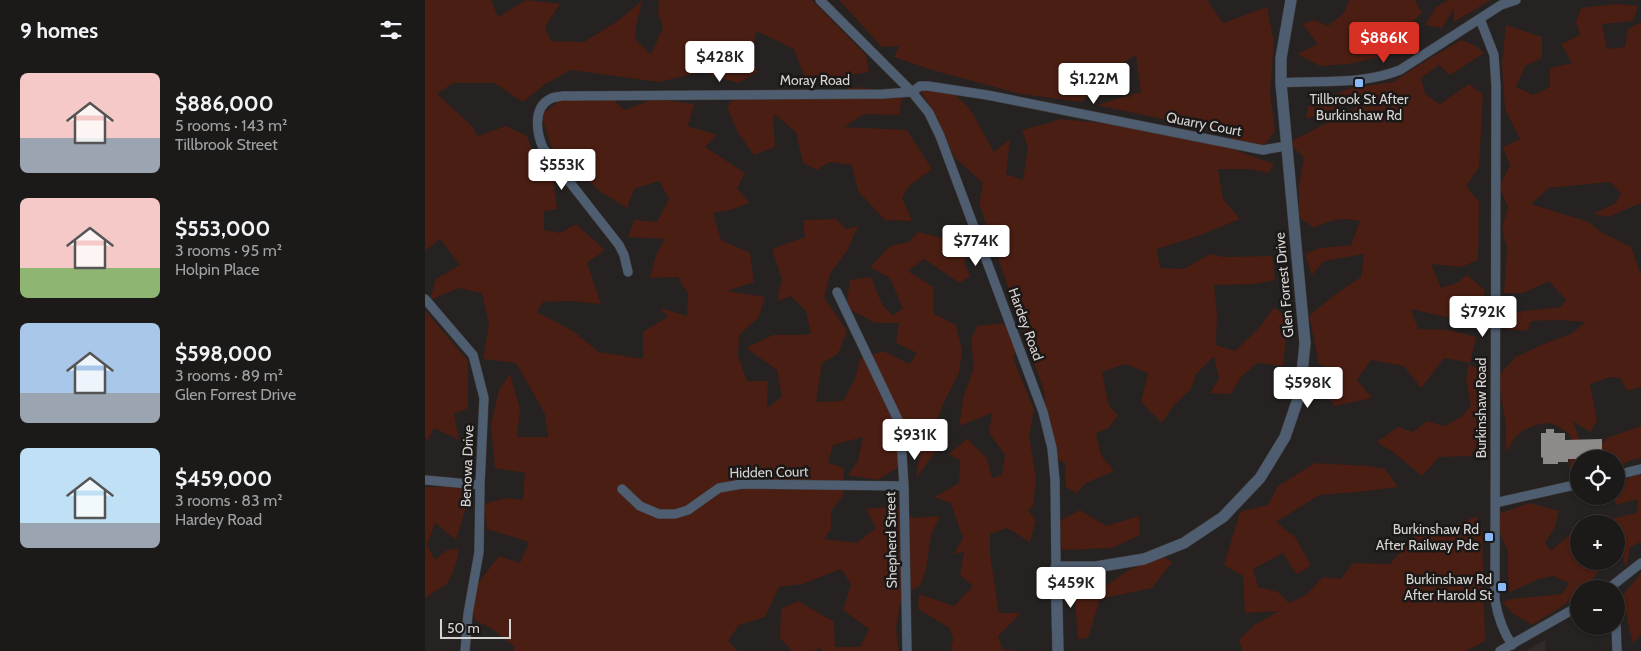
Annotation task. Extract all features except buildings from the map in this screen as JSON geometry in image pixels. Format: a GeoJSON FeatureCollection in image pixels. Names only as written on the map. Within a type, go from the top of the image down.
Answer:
{"type":"FeatureCollection","features":[{"type":"Feature","properties":{"kind":"street","name":"Hardey Road"},"geometry":{"type":"LineString","coordinates":[[821,0],[912,92],[929,113],[940,136],[1043,412],[1052,448],[1055,480],[1058,651]]}},
{"type":"Feature","properties":{"kind":"street","name":"Glen Forrest Drive"},"geometry":{"type":"LineString","coordinates":[[1056,567],[1096,567],[1144,559],[1184,543],[1223,516],[1260,478],[1285,436],[1300,393],[1305,342],[1281,83],[1281,58],[1291,0]]}},
{"type":"Feature","properties":{"kind":"street"},"geometry":{"type":"LineString","coordinates":[[1281,83],[1306,81],[1335,82],[1384,76],[1400,70],[1501,5],[1516,0]]}},
{"type":"Feature","properties":{"kind":"street","name":"Burkinshaw Road"},"geometry":{"type":"LineString","coordinates":[[1480,19],[1494,55],[1496,86],[1495,600],[1498,618],[1512,645]]}},
{"type":"Feature","properties":{"kind":"street","name":"Quarry Court"},"geometry":{"type":"LineString","coordinates":[[912,92],[921,86],[928,86],[987,95],[1263,150],[1286,146]]}},
{"type":"Feature","properties":{"kind":"street","name":"Moray Road"},"geometry":{"type":"LineString","coordinates":[[628,272],[619,244],[543,148],[538,135],[537,120],[542,107],[549,99],[562,96],[883,94],[912,92]]}},
{"type":"Feature","properties":{"kind":"street","name":"Shepherd Street"},"geometry":{"type":"LineString","coordinates":[[837,292],[900,424],[904,486],[907,651]]}},
{"type":"Feature","properties":{"kind":"street","name":"Benowa Drive"},"geometry":{"type":"LineString","coordinates":[[425,299],[473,355],[484,398],[479,552],[468,614],[465,651]]}},
{"type":"Feature","properties":{"kind":"street"},"geometry":{"type":"LineString","coordinates":[[1625,473],[1641,470]]}},
{"type":"Feature","properties":{"kind":"street"},"geometry":{"type":"LineString","coordinates":[[425,480],[480,485]]}},
{"type":"Feature","properties":{"kind":"street","name":"Hidden Court"},"geometry":{"type":"LineString","coordinates":[[622,488],[640,506],[659,514],[675,514],[688,510],[719,488],[729,485],[904,486]]}},
{"type":"Feature","properties":{"kind":"street"},"geometry":{"type":"LineString","coordinates":[[1495,503],[1570,486]]}},
{"type":"Feature","properties":{"kind":"street"},"geometry":{"type":"LineString","coordinates":[[1619,580],[1641,563]]}},
{"type":"Feature","properties":{"kind":"street"},"geometry":{"type":"LineString","coordinates":[[1500,651],[1570,611]]}},
{"type":"Feature","properties":{"kind":"street"},"geometry":{"type":"LineString","coordinates":[[1616,635],[1617,651]]}},
{"type":"Feature","properties":{"kind":"shaded area"},"geometry":{"type":"Polygon","coordinates":[[[425,0],[491,0],[498,17],[526,0],[560,4],[545,27],[551,41],[584,42],[619,20],[642,1],[635,39],[651,55],[663,27],[658,14],[659,0],[812,0],[866,55],[869,72],[834,77],[804,76],[794,49],[756,31],[751,61],[758,72],[738,83],[701,72],[659,82],[571,70],[544,85],[523,102],[494,83],[453,83],[437,94],[472,126],[478,136],[506,126],[527,136],[535,160],[552,170],[557,209],[544,211],[544,230],[560,233],[576,224],[605,250],[587,263],[601,304],[572,301],[543,302],[537,312],[573,331],[599,352],[643,359],[643,332],[668,317],[660,308],[687,316],[688,294],[678,277],[650,278],[656,255],[665,239],[628,237],[634,220],[657,222],[669,199],[659,181],[634,189],[627,208],[601,192],[552,148],[541,115],[562,99],[611,97],[624,110],[654,99],[694,104],[688,126],[717,135],[705,147],[745,173],[737,188],[749,203],[730,210],[713,213],[721,240],[750,253],[754,282],[727,291],[765,297],[758,318],[739,335],[738,356],[747,381],[768,381],[767,408],[782,397],[777,370],[746,348],[773,335],[811,334],[806,311],[791,296],[777,301],[782,279],[772,249],[805,237],[803,220],[836,219],[846,229],[858,226],[848,249],[830,274],[824,297],[847,331],[838,354],[822,363],[816,402],[843,401],[855,379],[860,359],[883,351],[910,364],[917,353],[896,343],[899,323],[875,323],[846,307],[850,280],[871,277],[882,304],[892,315],[903,309],[890,278],[870,267],[890,246],[909,242],[918,232],[962,243],[966,256],[964,263],[970,276],[960,283],[924,259],[908,271],[933,287],[934,314],[956,325],[962,351],[959,373],[936,422],[939,447],[916,478],[922,439],[907,418],[901,437],[905,463],[878,480],[848,475],[858,461],[863,437],[833,445],[828,463],[844,468],[843,496],[831,511],[831,529],[824,539],[857,543],[876,528],[866,509],[897,506],[913,518],[940,516],[931,535],[926,569],[920,586],[902,594],[896,629],[899,651],[823,651],[820,648],[813,651],[792,651],[780,638],[781,609],[798,601],[834,622],[835,647],[860,647],[869,629],[843,610],[851,584],[841,569],[802,584],[779,587],[765,617],[739,625],[728,641],[738,651],[513,651],[515,647],[491,628],[476,621],[465,600],[499,556],[520,563],[529,542],[487,529],[484,504],[506,498],[523,499],[525,473],[495,468],[491,425],[499,390],[510,374],[520,409],[517,437],[548,437],[545,414],[516,363],[483,359],[489,325],[482,293],[459,288],[430,300],[436,279],[460,265],[440,239],[425,251],[425,0]]]}},
{"type":"Feature","properties":{"kind":"shaded area"},"geometry":{"type":"Polygon","coordinates":[[[839,0],[1207,0],[1223,23],[1267,7],[1274,42],[1270,92],[1275,131],[1262,148],[1254,149],[1214,130],[1096,105],[1141,92],[1136,55],[1110,71],[1082,102],[1021,94],[935,71],[894,57],[899,46],[882,47],[839,0]]]}},
{"type":"Feature","properties":{"kind":"shaded area"},"geometry":{"type":"Polygon","coordinates":[[[1349,0],[1415,0],[1422,13],[1401,33],[1401,52],[1384,46],[1379,57],[1349,64],[1320,66],[1297,54],[1318,44],[1302,24],[1314,20],[1328,26],[1344,13],[1349,0]]]}},
{"type":"Feature","properties":{"kind":"shaded area"},"geometry":{"type":"Polygon","coordinates":[[[1448,0],[1491,0],[1454,22],[1454,8],[1442,28],[1425,25],[1436,7],[1448,0]]]}},
{"type":"Feature","properties":{"kind":"shaded area"},"geometry":{"type":"Polygon","coordinates":[[[1616,4],[1638,6],[1633,21],[1602,24],[1607,49],[1625,47],[1628,29],[1641,22],[1641,203],[1608,217],[1593,214],[1616,203],[1621,193],[1610,182],[1549,188],[1531,204],[1589,222],[1601,232],[1631,247],[1641,275],[1641,387],[1627,391],[1620,378],[1610,377],[1590,384],[1597,421],[1590,432],[1573,421],[1583,450],[1571,450],[1570,435],[1552,424],[1543,423],[1521,432],[1506,452],[1506,426],[1498,377],[1515,357],[1571,334],[1586,322],[1559,320],[1531,321],[1527,331],[1506,329],[1515,312],[1561,307],[1566,300],[1549,281],[1524,293],[1504,293],[1507,248],[1502,229],[1508,207],[1499,186],[1510,166],[1503,147],[1520,139],[1505,109],[1502,63],[1506,25],[1542,37],[1542,58],[1525,66],[1516,87],[1533,95],[1550,87],[1550,68],[1572,63],[1561,44],[1580,35],[1576,22],[1581,8],[1616,4]]]}},
{"type":"Feature","properties":{"kind":"shaded area"},"geometry":{"type":"Polygon","coordinates":[[[1461,40],[1474,45],[1484,53],[1450,75],[1439,65],[1421,78],[1425,94],[1440,104],[1469,84],[1483,94],[1479,167],[1466,186],[1479,202],[1478,260],[1461,267],[1431,264],[1441,288],[1457,283],[1467,275],[1485,290],[1481,329],[1459,320],[1411,309],[1418,329],[1449,330],[1476,337],[1470,363],[1444,358],[1421,388],[1404,366],[1371,360],[1357,380],[1372,398],[1335,406],[1318,385],[1343,375],[1319,364],[1309,316],[1333,296],[1361,277],[1364,254],[1324,261],[1312,275],[1305,254],[1320,248],[1351,245],[1360,221],[1336,220],[1314,228],[1299,217],[1299,186],[1304,157],[1288,143],[1354,109],[1363,99],[1306,119],[1308,106],[1348,89],[1393,82],[1461,40]]]}},
{"type":"Feature","properties":{"kind":"shaded area"},"geometry":{"type":"Polygon","coordinates":[[[858,87],[893,93],[902,99],[899,115],[864,114],[844,127],[907,130],[932,169],[910,185],[902,197],[912,221],[885,220],[858,191],[852,165],[829,162],[817,170],[803,163],[796,132],[773,113],[775,147],[754,155],[738,133],[727,107],[740,91],[834,91],[858,87]]]}},
{"type":"Feature","properties":{"kind":"shaded area"},"geometry":{"type":"Polygon","coordinates":[[[949,89],[970,109],[994,152],[1010,139],[1006,174],[1023,180],[1028,148],[1022,130],[1060,119],[1131,126],[1221,145],[1274,164],[1268,173],[1250,169],[1218,169],[1223,199],[1240,219],[1201,235],[1157,249],[1160,268],[1184,269],[1210,254],[1223,257],[1272,256],[1275,280],[1255,284],[1214,285],[1217,314],[1216,345],[1235,351],[1258,329],[1274,307],[1288,318],[1283,366],[1257,363],[1240,378],[1231,394],[1210,393],[1219,379],[1214,356],[1196,374],[1191,389],[1174,405],[1162,423],[1141,402],[1148,373],[1125,364],[1102,372],[1109,406],[1118,415],[1109,428],[1096,433],[1101,455],[1114,471],[1086,483],[1076,493],[1066,487],[1065,463],[1050,455],[1044,391],[979,203],[983,183],[954,157],[937,117],[920,91],[949,89]]]}},
{"type":"Feature","properties":{"kind":"shaded area"},"geometry":{"type":"Polygon","coordinates":[[[425,310],[468,361],[468,408],[454,414],[459,440],[434,428],[428,440],[425,438],[425,310]]]}},
{"type":"Feature","properties":{"kind":"shaded area"},"geometry":{"type":"Polygon","coordinates":[[[1002,323],[1021,339],[1013,358],[1034,410],[1029,436],[1036,479],[1033,506],[1028,510],[1036,520],[1030,542],[1007,528],[990,534],[990,554],[999,613],[1021,613],[998,636],[1002,649],[1019,651],[951,651],[953,639],[950,628],[918,609],[919,594],[954,606],[973,586],[960,575],[964,552],[954,554],[963,538],[951,503],[934,497],[959,483],[960,460],[949,454],[967,439],[987,458],[992,478],[1002,475],[1005,455],[989,433],[992,413],[959,426],[963,398],[974,367],[971,340],[977,326],[1002,323]]]}},
{"type":"Feature","properties":{"kind":"shaded area"},"geometry":{"type":"Polygon","coordinates":[[[1469,364],[1481,370],[1476,421],[1484,432],[1471,456],[1439,457],[1422,476],[1393,452],[1377,442],[1398,427],[1413,432],[1427,421],[1445,426],[1461,417],[1471,406],[1466,379],[1469,364]]]}},
{"type":"Feature","properties":{"kind":"shaded area"},"geometry":{"type":"Polygon","coordinates":[[[1641,426],[1641,458],[1625,463],[1625,450],[1597,450],[1607,438],[1641,426]]]}},
{"type":"Feature","properties":{"kind":"shaded area"},"geometry":{"type":"Polygon","coordinates":[[[1315,463],[1368,466],[1385,469],[1398,487],[1319,495],[1276,522],[1296,538],[1311,566],[1296,574],[1283,553],[1253,569],[1258,587],[1278,592],[1289,603],[1306,595],[1323,577],[1341,579],[1353,563],[1390,564],[1415,535],[1434,534],[1477,516],[1480,528],[1482,528],[1485,641],[1466,651],[1243,651],[1239,640],[1254,625],[1279,611],[1245,613],[1243,576],[1224,565],[1240,512],[1268,505],[1278,486],[1315,463]]]}},
{"type":"Feature","properties":{"kind":"shaded area"},"geometry":{"type":"Polygon","coordinates":[[[1635,473],[1641,476],[1641,542],[1630,547],[1626,567],[1625,516],[1637,513],[1638,499],[1625,503],[1625,481],[1635,473]]]}},
{"type":"Feature","properties":{"kind":"shaded area"},"geometry":{"type":"Polygon","coordinates":[[[460,483],[469,497],[456,540],[435,523],[427,545],[435,560],[447,550],[459,549],[456,564],[448,583],[425,598],[425,487],[446,487],[460,483]]]}},
{"type":"Feature","properties":{"kind":"shaded area"},"geometry":{"type":"Polygon","coordinates":[[[1530,503],[1559,511],[1555,527],[1545,543],[1551,551],[1570,534],[1570,570],[1600,570],[1592,580],[1570,580],[1570,600],[1532,625],[1512,613],[1502,602],[1512,599],[1562,594],[1569,583],[1553,576],[1539,579],[1510,592],[1508,551],[1498,529],[1495,515],[1530,503]]]}},
{"type":"Feature","properties":{"kind":"shaded area"},"geometry":{"type":"Polygon","coordinates":[[[1080,510],[1106,526],[1139,516],[1140,535],[1112,548],[1062,550],[1060,521],[1080,510]]]}},
{"type":"Feature","properties":{"kind":"shaded area"},"geometry":{"type":"Polygon","coordinates":[[[1161,556],[1172,562],[1152,588],[1100,599],[1088,638],[1078,639],[1074,585],[1086,587],[1093,595],[1127,571],[1161,556]]]}},
{"type":"Feature","properties":{"kind":"shaded area"},"geometry":{"type":"Polygon","coordinates":[[[1641,573],[1641,634],[1633,644],[1625,609],[1625,592],[1641,573]]]}},
{"type":"Feature","properties":{"kind":"shaded area"},"geometry":{"type":"Polygon","coordinates":[[[1546,640],[1545,651],[1525,651],[1546,640]]]}},
{"type":"Feature","properties":{"kind":"place","name":"Tillbrook St After Burkinshaw Rd"},"geometry":{"type":"Point","coordinates":[1359,83]}},
{"type":"Feature","properties":{"kind":"place","name":"Burkinshaw Rd After Railway Pde"},"geometry":{"type":"Point","coordinates":[1489,537]}},
{"type":"Feature","properties":{"kind":"place","name":"Burkinshaw Rd After Harold St"},"geometry":{"type":"Point","coordinates":[1502,587]}}]}
